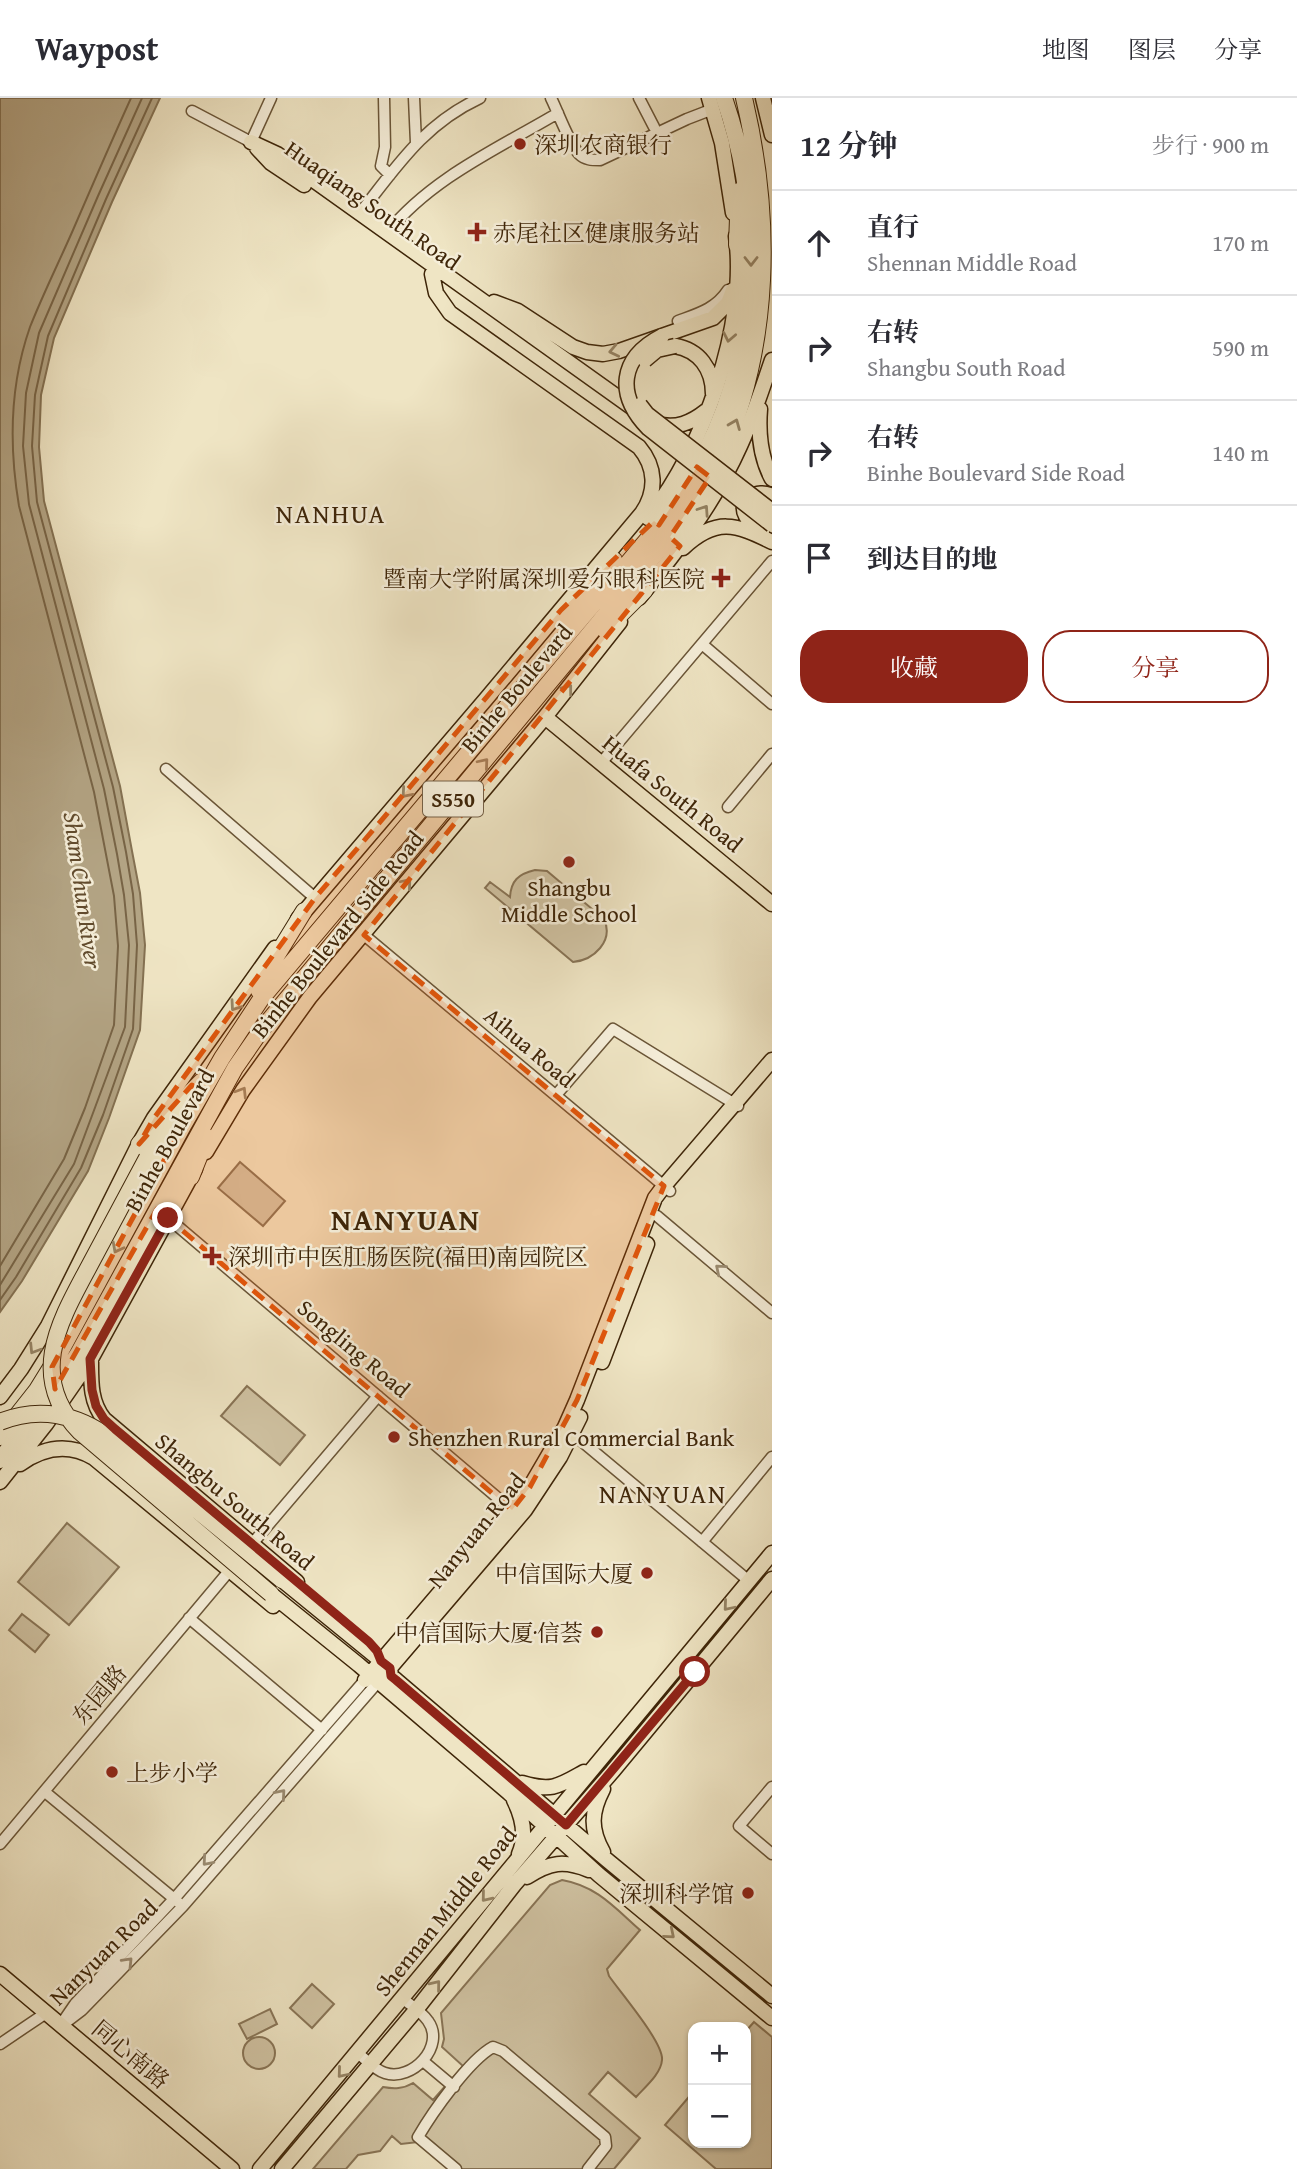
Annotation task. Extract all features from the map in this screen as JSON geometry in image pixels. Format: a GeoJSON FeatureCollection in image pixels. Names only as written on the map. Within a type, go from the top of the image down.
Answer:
{"type":"FeatureCollection","features":[{"type":"Feature","properties":{"kind":"highway","name":"Binhe Boulevard"},"geometry":{"type":"LineString","coordinates":[[0,1437],[37,1390],[58,1356],[228,1063],[282,1004],[668,539],[720,459],[744,402],[768,299],[771,245],[765,137],[744,98]]}},
{"type":"Feature","properties":{"kind":"highway"},"geometry":{"type":"LineString","coordinates":[[755,98],[765,137]]}},
{"type":"Feature","properties":{"kind":"highway","name":"Binhe Boulevard"},"geometry":{"type":"LineString","coordinates":[[0,1460],[42,1407],[78,1354],[228,1063],[234,1039],[291,961],[666,516],[694,472],[716,429],[741,349],[750,291],[751,236],[740,154],[715,102]]}},
{"type":"Feature","properties":{"kind":"highway"},"geometry":{"type":"LineString","coordinates":[[737,245],[740,154]]}},
{"type":"Feature","properties":{"kind":"highway"},"geometry":{"type":"LineString","coordinates":[[771,245],[772,250]]}},
{"type":"Feature","properties":{"kind":"highway"},"geometry":{"type":"LineString","coordinates":[[532,678],[571,615],[614,560]]}},
{"type":"Feature","properties":{"kind":"highway"},"geometry":{"type":"LineString","coordinates":[[548,686],[645,590]]}},
{"type":"Feature","properties":{"kind":"highway"},"geometry":{"type":"LineString","coordinates":[[234,1039],[277,955],[304,911]]}},
{"type":"Feature","properties":{"kind":"highway"},"geometry":{"type":"LineString","coordinates":[[228,1063],[189,1094],[143,1151],[59,1326],[51,1361],[53,1384],[71,1423],[271,1594]]}},
{"type":"Feature","properties":{"kind":"highway"},"geometry":{"type":"LineString","coordinates":[[191,1177],[228,1063]]}},
{"type":"Feature","properties":{"kind":"highway"},"geometry":{"type":"LineString","coordinates":[[0,1422],[21,1415],[43,1413],[87,1423],[109,1438],[282,1580]]}},
{"type":"Feature","properties":{"kind":"main road"},"geometry":{"type":"LineString","coordinates":[[763,98],[765,137]]}},
{"type":"Feature","properties":{"kind":"main road","name":"Binhe Boulevard Side Road"},"geometry":{"type":"LineString","coordinates":[[561,610],[614,560],[681,468],[710,404],[722,369],[732,320],[737,245],[715,102]]}},
{"type":"Feature","properties":{"kind":"main road","name":"Huaqiang South Road"},"geometry":{"type":"LineString","coordinates":[[251,142],[277,154],[648,419],[668,426],[684,424],[710,404]]}},
{"type":"Feature","properties":{"kind":"main road","name":"Huaqiang South Road"},"geometry":{"type":"LineString","coordinates":[[251,142],[271,163],[657,435],[772,525]]}},
{"type":"Feature","properties":{"kind":"main road"},"geometry":{"type":"LineString","coordinates":[[432,274],[447,296],[461,310],[646,440],[656,455],[661,473],[660,493],[647,512]]}},
{"type":"Feature","properties":{"kind":"main road"},"geometry":{"type":"LineString","coordinates":[[657,435],[642,422],[629,401],[627,374],[634,359],[646,346],[713,318],[721,311],[733,291],[737,275]]}},
{"type":"Feature","properties":{"kind":"main road"},"geometry":{"type":"LineString","coordinates":[[476,294],[518,311],[566,343],[587,352],[603,354],[619,351],[672,334]]}},
{"type":"Feature","properties":{"kind":"main road"},"geometry":{"type":"LineString","coordinates":[[672,334],[705,363],[711,379],[710,404]]}},
{"type":"Feature","properties":{"kind":"main road"},"geometry":{"type":"LineString","coordinates":[[672,334],[640,367],[634,387],[638,403],[647,414],[772,511]]}},
{"type":"Feature","properties":{"kind":"main road","name":"Binhe Boulevard Side Road"},"geometry":{"type":"LineString","coordinates":[[2,1480],[46,1424],[90,1359],[191,1177],[243,1090],[271,1050],[310,997],[545,717],[665,566],[703,512],[740,447],[772,360]]}},
{"type":"Feature","properties":{"kind":"main road"},"geometry":{"type":"LineString","coordinates":[[762,392],[760,442],[765,465],[772,479]]}},
{"type":"Feature","properties":{"kind":"main road"},"geometry":{"type":"LineString","coordinates":[[772,496],[765,492],[755,493],[744,508],[745,516],[750,522],[772,541]]}},
{"type":"Feature","properties":{"kind":"main road","name":"Binhe Boulevard Side Road"},"geometry":{"type":"LineString","coordinates":[[0,1397],[48,1325],[143,1151],[154,1118],[272,952],[315,898],[647,512]]}},
{"type":"Feature","properties":{"kind":"main road"},"geometry":{"type":"LineString","coordinates":[[665,566],[687,544],[718,528],[735,526],[772,541]]}},
{"type":"Feature","properties":{"kind":"main road","name":"Huafa South Road"},"geometry":{"type":"LineString","coordinates":[[545,717],[772,904]]}},
{"type":"Feature","properties":{"kind":"main road","name":"Nanyuan Road"},"geometry":{"type":"LineString","coordinates":[[385,1665],[512,1510],[569,1430],[577,1400],[649,1210],[737,1106],[772,1060]]}},
{"type":"Feature","properties":{"kind":"main road","name":"Nanyuan Road"},"geometry":{"type":"LineString","coordinates":[[737,1106],[772,1071]]}},
{"type":"Feature","properties":{"kind":"main road","name":"Nanyuan Road"},"geometry":{"type":"LineString","coordinates":[[371,1679],[525,1510],[544,1483],[569,1430],[667,1188]]}},
{"type":"Feature","properties":{"kind":"main road","name":"Shangbu South Road"},"geometry":{"type":"LineString","coordinates":[[90,1359],[92,1390],[96,1406],[104,1419],[369,1642],[391,1676],[561,1831]]}},
{"type":"Feature","properties":{"kind":"main road"},"geometry":{"type":"LineString","coordinates":[[94,1458],[87,1445],[89,1434],[98,1427],[115,1429]]}},
{"type":"Feature","properties":{"kind":"main road","name":"Shangbu South Road"},"geometry":{"type":"LineString","coordinates":[[2,1480],[28,1458],[52,1448],[74,1449],[94,1458],[230,1570],[512,1787]]}},
{"type":"Feature","properties":{"kind":"main road","name":"Shennan Middle Road"},"geometry":{"type":"LineString","coordinates":[[260,2169],[772,1553]]}},
{"type":"Feature","properties":{"kind":"main road","name":"Shennan Middle Road"},"geometry":{"type":"LineString","coordinates":[[282,2169],[416,2010],[514,1885],[772,1579]]}},
{"type":"Feature","properties":{"kind":"main road","name":"Shangbu South Road"},"geometry":{"type":"LineString","coordinates":[[282,1580],[385,1665]]}},
{"type":"Feature","properties":{"kind":"main road","name":"Shangbu South Road"},"geometry":{"type":"LineString","coordinates":[[271,1594],[371,1679]]}},
{"type":"Feature","properties":{"kind":"main road"},"geometry":{"type":"LineString","coordinates":[[514,1863],[523,1844],[524,1832],[512,1787],[552,1788],[595,1766]]}},
{"type":"Feature","properties":{"kind":"main road"},"geometry":{"type":"LineString","coordinates":[[607,1860],[596,1840],[593,1818],[594,1808],[612,1772]]}},
{"type":"Feature","properties":{"kind":"main road"},"geometry":{"type":"LineString","coordinates":[[561,1831],[607,1860],[770,1993]]}},
{"type":"Feature","properties":{"kind":"main road"},"geometry":{"type":"LineString","coordinates":[[561,1831],[599,1875],[772,2018]]}},
{"type":"Feature","properties":{"kind":"main road"},"geometry":{"type":"LineString","coordinates":[[514,1885],[535,1872],[562,1863],[572,1863],[599,1875]]}},
{"type":"Feature","properties":{"kind":"main road","name":"同心南路"},"geometry":{"type":"LineString","coordinates":[[0,1975],[232,2169]]}},
{"type":"Feature","properties":{"kind":"street"},"geometry":{"type":"LineString","coordinates":[[192,111],[251,142],[271,98]]}},
{"type":"Feature","properties":{"kind":"street"},"geometry":{"type":"LineString","coordinates":[[384,98],[385,147],[381,166],[390,175]]}},
{"type":"Feature","properties":{"kind":"street"},"geometry":{"type":"LineString","coordinates":[[414,98],[416,143]]}},
{"type":"Feature","properties":{"kind":"street"},"geometry":{"type":"LineString","coordinates":[[360,213],[416,143],[457,109],[480,98]]}},
{"type":"Feature","properties":{"kind":"street"},"geometry":{"type":"LineString","coordinates":[[551,98],[580,154],[589,160],[600,160],[687,119],[715,102]]}},
{"type":"Feature","properties":{"kind":"street"},"geometry":{"type":"LineString","coordinates":[[639,98],[654,127]]}},
{"type":"Feature","properties":{"kind":"street"},"geometry":{"type":"LineString","coordinates":[[387,233],[426,193],[558,113]]}},
{"type":"Feature","properties":{"kind":"street"},"geometry":{"type":"LineString","coordinates":[[672,334],[712,308],[726,294],[733,275],[735,228]]}},
{"type":"Feature","properties":{"kind":"street"},"geometry":{"type":"LineString","coordinates":[[601,763],[772,561]]}},
{"type":"Feature","properties":{"kind":"street"},"geometry":{"type":"LineString","coordinates":[[702,644],[772,704]]}},
{"type":"Feature","properties":{"kind":"street"},"geometry":{"type":"LineString","coordinates":[[728,807],[772,754]]}},
{"type":"Feature","properties":{"kind":"street"},"geometry":{"type":"LineString","coordinates":[[166,769],[315,898]]}},
{"type":"Feature","properties":{"kind":"street","name":"Aihua Road"},"geometry":{"type":"LineString","coordinates":[[364,935],[667,1188]]}},
{"type":"Feature","properties":{"kind":"street"},"geometry":{"type":"LineString","coordinates":[[556,1095],[613,1030],[737,1106]]}},
{"type":"Feature","properties":{"kind":"street"},"geometry":{"type":"LineString","coordinates":[[657,1216],[772,1313]]}},
{"type":"Feature","properties":{"kind":"street","name":"Songling Road"},"geometry":{"type":"LineString","coordinates":[[168,1218],[512,1510]]}},
{"type":"Feature","properties":{"kind":"street"},"geometry":{"type":"LineString","coordinates":[[252,1544],[378,1396]]}},
{"type":"Feature","properties":{"kind":"street"},"geometry":{"type":"LineString","coordinates":[[569,1430],[749,1581]]}},
{"type":"Feature","properties":{"kind":"street"},"geometry":{"type":"LineString","coordinates":[[702,1542],[772,1457]]}},
{"type":"Feature","properties":{"kind":"street","name":"东园路"},"geometry":{"type":"LineString","coordinates":[[0,1844],[230,1570]]}},
{"type":"Feature","properties":{"kind":"street"},"geometry":{"type":"LineString","coordinates":[[189,1618],[322,1730]]}},
{"type":"Feature","properties":{"kind":"street","name":"Nanyuan Road"},"geometry":{"type":"LineString","coordinates":[[178,1902],[322,1730],[371,1679]]}},
{"type":"Feature","properties":{"kind":"street","name":"Nanyuan Road"},"geometry":{"type":"LineString","coordinates":[[61,2026],[82,2010],[371,1679]]}},
{"type":"Feature","properties":{"kind":"street"},"geometry":{"type":"LineString","coordinates":[[772,1787],[739,1826],[772,1854]]}},
{"type":"Feature","properties":{"kind":"street"},"geometry":{"type":"LineString","coordinates":[[45,1792],[178,1902]]}},
{"type":"Feature","properties":{"kind":"street"},"geometry":{"type":"LineString","coordinates":[[757,2006],[770,1993]]}},
{"type":"Feature","properties":{"kind":"street"},"geometry":{"type":"LineString","coordinates":[[358,2053],[383,2072],[395,2074],[408,2071],[423,2061],[431,2045],[429,2021],[403,1999]]}},
{"type":"Feature","properties":{"kind":"street"},"geometry":{"type":"LineString","coordinates":[[0,2044],[46,2013]]}},
{"type":"Feature","properties":{"kind":"street"},"geometry":{"type":"LineString","coordinates":[[456,2169],[418,2137],[454,2087],[493,2047],[503,2051],[605,2137],[606,2146],[588,2169]]}},
{"type":"Feature","properties":{"kind":"street"},"geometry":{"type":"LineString","coordinates":[[423,2061],[454,2087]]}},
{"type":"Feature","properties":{"kind":"highlighted area"},"geometry":{"type":"Polygon","coordinates":[[[697,467],[710,477],[670,537],[680,546],[364,935],[664,1186],[577,1400],[530,1487],[512,1510],[157,1209],[55,1389],[52,1367],[201,1092],[192,1085],[139,1144],[154,1118],[315,898],[561,610],[654,521],[659,525],[697,467]]]}},
{"type":"Feature","properties":{"kind":"shaded area"},"geometry":{"type":"Polygon","coordinates":[[[535,870],[547,871],[604,919],[604,942],[588,958],[573,962],[485,888],[490,882],[510,897],[516,879],[535,870]]]}},
{"type":"Feature","properties":{"kind":"shaded area"},"geometry":{"type":"Polygon","coordinates":[[[240,1162],[285,1201],[263,1226],[218,1188],[240,1162]]]}},
{"type":"Feature","properties":{"kind":"shaded area"},"geometry":{"type":"Polygon","coordinates":[[[247,1386],[305,1435],[280,1465],[221,1416],[247,1386]]]}},
{"type":"Feature","properties":{"kind":"shaded area"},"geometry":{"type":"Polygon","coordinates":[[[67,1523],[119,1567],[69,1625],[18,1582],[67,1523]]]}},
{"type":"Feature","properties":{"kind":"shaded area"},"geometry":{"type":"Polygon","coordinates":[[[22,1614],[49,1635],[35,1652],[9,1630],[22,1614]]]}},
{"type":"Feature","properties":{"kind":"shaded area"},"geometry":{"type":"Polygon","coordinates":[[[562,1880],[595,1893],[640,1930],[607,1969],[609,1976],[649,2030],[661,2052],[662,2060],[656,2075],[636,2097],[608,2072],[589,2094],[640,2138],[614,2169],[451,2169],[418,2142],[401,2144],[392,2136],[380,2151],[358,2155],[346,2169],[313,2169],[383,2087],[398,2088],[413,2083],[433,2100],[463,2066],[442,2047],[444,2039],[441,2013],[550,1885],[562,1880]]]}},
{"type":"Feature","properties":{"kind":"shaded area"},"geometry":{"type":"Polygon","coordinates":[[[312,1984],[334,2004],[312,2028],[290,2008],[312,1984]]]}},
{"type":"Feature","properties":{"kind":"shaded area"},"geometry":{"type":"Polygon","coordinates":[[[270,2009],[277,2024],[247,2039],[239,2024],[270,2009]]]}},
{"type":"Feature","properties":{"kind":"shaded area"},"geometry":{"type":"Polygon","coordinates":[[[754,2022],[772,2037],[772,2169],[716,2169],[692,2148],[751,2148],[751,2025],[754,2022]]]}},
{"type":"Feature","properties":{"kind":"shaded area"},"geometry":{"type":"Polygon","coordinates":[[[259,2037],[270,2042],[275,2053],[270,2064],[259,2069],[248,2064],[243,2053],[248,2042],[259,2037]]]}},
{"type":"Feature","properties":{"kind":"shaded area"},"geometry":{"type":"Polygon","coordinates":[[[688,2098],[688,2145],[665,2125],[688,2098]]]}},
{"type":"Feature","properties":{"kind":"water","name":"Sham Chun River"},"geometry":{"type":"Polygon","coordinates":[[[0,98],[160,98],[54,338],[41,395],[39,447],[44,501],[120,786],[140,893],[145,945],[140,1030],[88,1171],[22,1281],[0,1312],[0,98]]]}},
{"type":"Feature","properties":{"kind":"place","name":"深圳农商银行"},"geometry":{"type":"Point","coordinates":[520,144]}},
{"type":"Feature","properties":{"kind":"place","name":"赤尾社区健康服务站"},"geometry":{"type":"Point","coordinates":[477,232]}},
{"type":"Feature","properties":{"kind":"place","name":"暨南大学附属深圳爱尔眼科医院"},"geometry":{"type":"Point","coordinates":[721,578]}},
{"type":"Feature","properties":{"kind":"place","name":"Shangbu Middle School"},"geometry":{"type":"Point","coordinates":[569,862]}},
{"type":"Feature","properties":{"kind":"place","name":"深圳市中医肛肠医院(福田)南园院区"},"geometry":{"type":"Point","coordinates":[212,1256]}},
{"type":"Feature","properties":{"kind":"place","name":"Shenzhen Rural Commercial Bank"},"geometry":{"type":"Point","coordinates":[394,1437]}},
{"type":"Feature","properties":{"kind":"place","name":"中信国际大厦"},"geometry":{"type":"Point","coordinates":[647,1573]}},
{"type":"Feature","properties":{"kind":"place","name":"中信国际大厦·信荟"},"geometry":{"type":"Point","coordinates":[597,1632]}},
{"type":"Feature","properties":{"kind":"place","name":"上步小学"},"geometry":{"type":"Point","coordinates":[112,1772]}},
{"type":"Feature","properties":{"kind":"place","name":"深圳科学馆"},"geometry":{"type":"Point","coordinates":[748,1893]}},
{"type":"Feature","properties":{"kind":"district","name":"NANHUA"},"geometry":{"type":"Point","coordinates":[331,513]}},
{"type":"Feature","properties":{"kind":"district","name":"NANYUAN"},"geometry":{"type":"Point","coordinates":[406,1219]}},
{"type":"Feature","properties":{"kind":"district","name":"NANYUAN"},"geometry":{"type":"Point","coordinates":[663,1493]}},
{"type":"Feature","properties":{"kind":"route"},"geometry":{"type":"LineString","coordinates":[[168,1218],[90,1359],[92,1395],[96,1406],[101,1416],[115,1429],[369,1642],[381,1661],[390,1668],[391,1676],[566,1825],[695,1672]]}}]}
